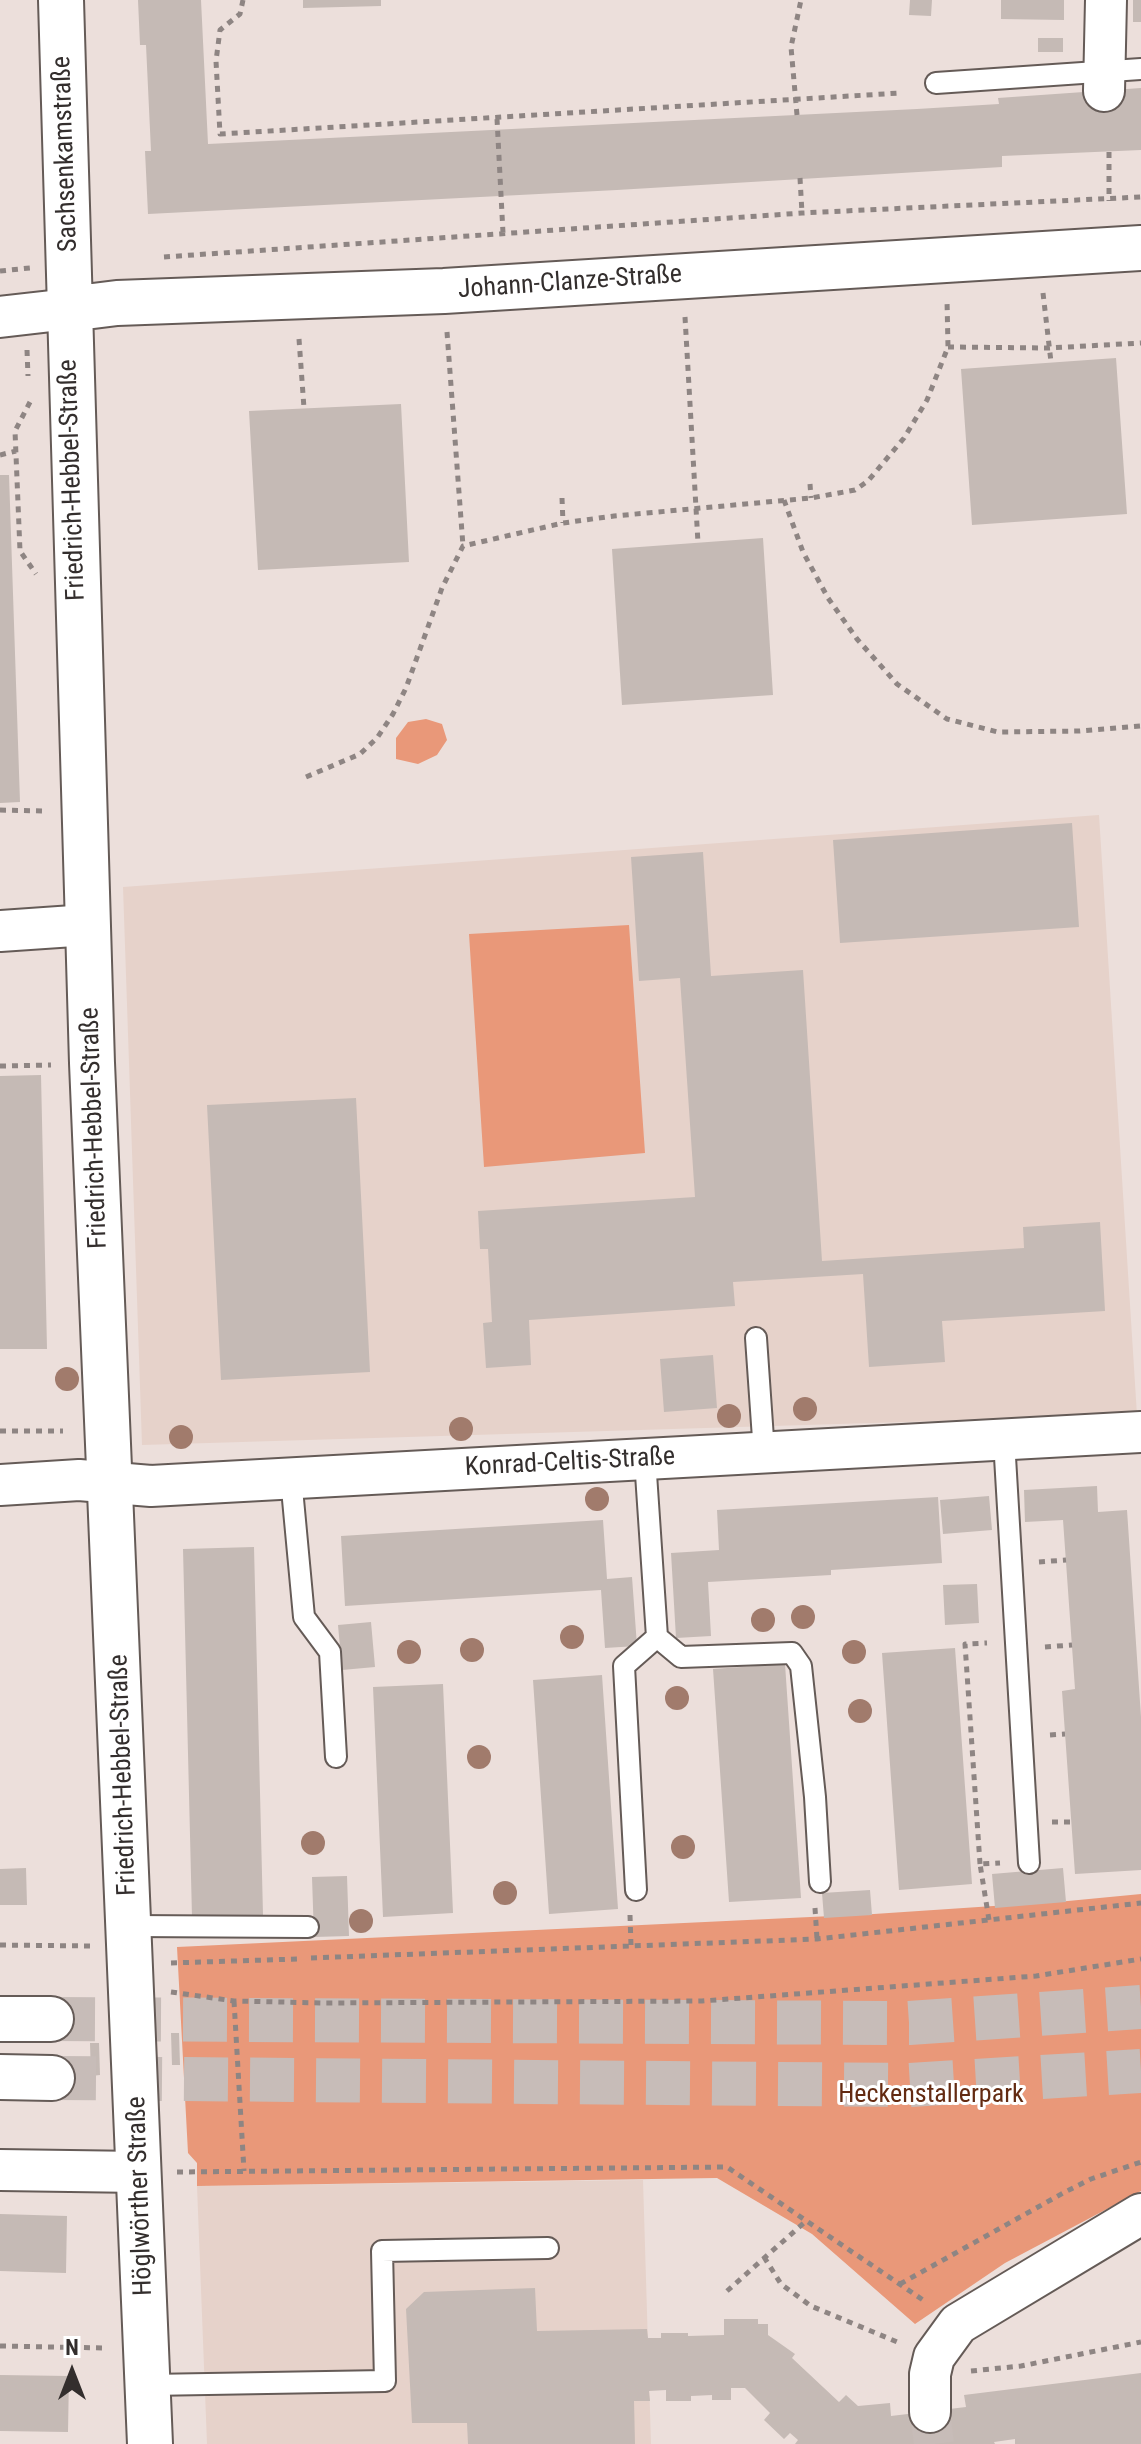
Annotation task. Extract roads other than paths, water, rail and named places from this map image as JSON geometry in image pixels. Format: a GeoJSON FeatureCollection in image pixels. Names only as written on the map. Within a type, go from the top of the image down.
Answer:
{"type":"FeatureCollection","features":[{"type":"Feature","properties":{"kind":"main road","name":"Sachsenkamstraße"},"geometry":{"type":"LineString","coordinates":[[61,0],[69,309]]}},
{"type":"Feature","properties":{"kind":"main road","name":"Johann-Clanze-Straße"},"geometry":{"type":"LineString","coordinates":[[69,309],[132,302],[444,291],[1126,249]]}},
{"type":"Feature","properties":{"kind":"main road","name":"Friedrich-Hebbel-Straße"},"geometry":{"type":"LineString","coordinates":[[69,309],[92,1063],[132,1946]]}},
{"type":"Feature","properties":{"kind":"main road","name":"Höglwörther Straße"},"geometry":{"type":"LineString","coordinates":[[132,1946],[157,2172],[149,2385],[150,2444]]}},
{"type":"Feature","properties":{"kind":"main road"},"geometry":{"type":"LineString","coordinates":[[0,2019],[51,2019]]}},
{"type":"Feature","properties":{"kind":"main road"},"geometry":{"type":"LineString","coordinates":[[0,2077],[52,2078]]}},
{"type":"Feature","properties":{"kind":"street"},"geometry":{"type":"LineString","coordinates":[[1106,0],[1117,77]]}},
{"type":"Feature","properties":{"kind":"street","name":"Johann-Clanze-Straße"},"geometry":{"type":"LineString","coordinates":[[12,316],[69,309]]}},
{"type":"Feature","properties":{"kind":"street"},"geometry":{"type":"LineString","coordinates":[[0,931],[88,925]]}},
{"type":"Feature","properties":{"kind":"street","name":"Konrad-Celtis-Straße"},"geometry":{"type":"LineString","coordinates":[[0,1485],[79,1480],[151,1486],[1141,1432]]}},
{"type":"Feature","properties":{"kind":"street"},"geometry":{"type":"LineString","coordinates":[[0,2170],[157,2172]]}},
{"type":"Feature","properties":{"kind":"street"},"geometry":{"type":"LineString","coordinates":[[930,2412],[930,2374],[934,2357],[958,2324],[1141,2214]]}},
{"type":"Feature","properties":{"kind":"lane"},"geometry":{"type":"LineString","coordinates":[[936,83],[1117,77]]}},
{"type":"Feature","properties":{"kind":"lane"},"geometry":{"type":"LineString","coordinates":[[756,1338],[764,1453]]}},
{"type":"Feature","properties":{"kind":"lane"},"geometry":{"type":"LineString","coordinates":[[1004,1440],[1029,1863]]}},
{"type":"Feature","properties":{"kind":"lane"},"geometry":{"type":"LineString","coordinates":[[645,1459],[657,1637],[681,1657],[792,1653],[801,1666],[815,1797],[820,1882]]}},
{"type":"Feature","properties":{"kind":"lane"},"geometry":{"type":"LineString","coordinates":[[291,1478],[304,1617],[330,1652],[336,1757]]}},
{"type":"Feature","properties":{"kind":"lane"},"geometry":{"type":"LineString","coordinates":[[636,1890],[624,1666],[657,1637]]}},
{"type":"Feature","properties":{"kind":"lane"},"geometry":{"type":"LineString","coordinates":[[132,1946],[308,1927]]}},
{"type":"Feature","properties":{"kind":"lane"},"geometry":{"type":"LineString","coordinates":[[149,2385],[385,2381],[382,2251],[548,2248]]}},
{"type":"Feature","properties":{"kind":"tunnel"},"geometry":{"type":"LineString","coordinates":[[51,2019],[909,2023],[1141,2007]]}},
{"type":"Feature","properties":{"kind":"tunnel"},"geometry":{"type":"LineString","coordinates":[[52,2078],[909,2085],[1141,2071]]}},
{"type":"Feature","properties":{"kind":"tunnel"},"geometry":{"type":"LineString","coordinates":[[930,2412],[934,2444]]}},
{"type":"Feature","properties":{"kind":"park label","name":"Heckenstallerpark"},"geometry":{"type":"Point","coordinates":[931,2095]}}]}
